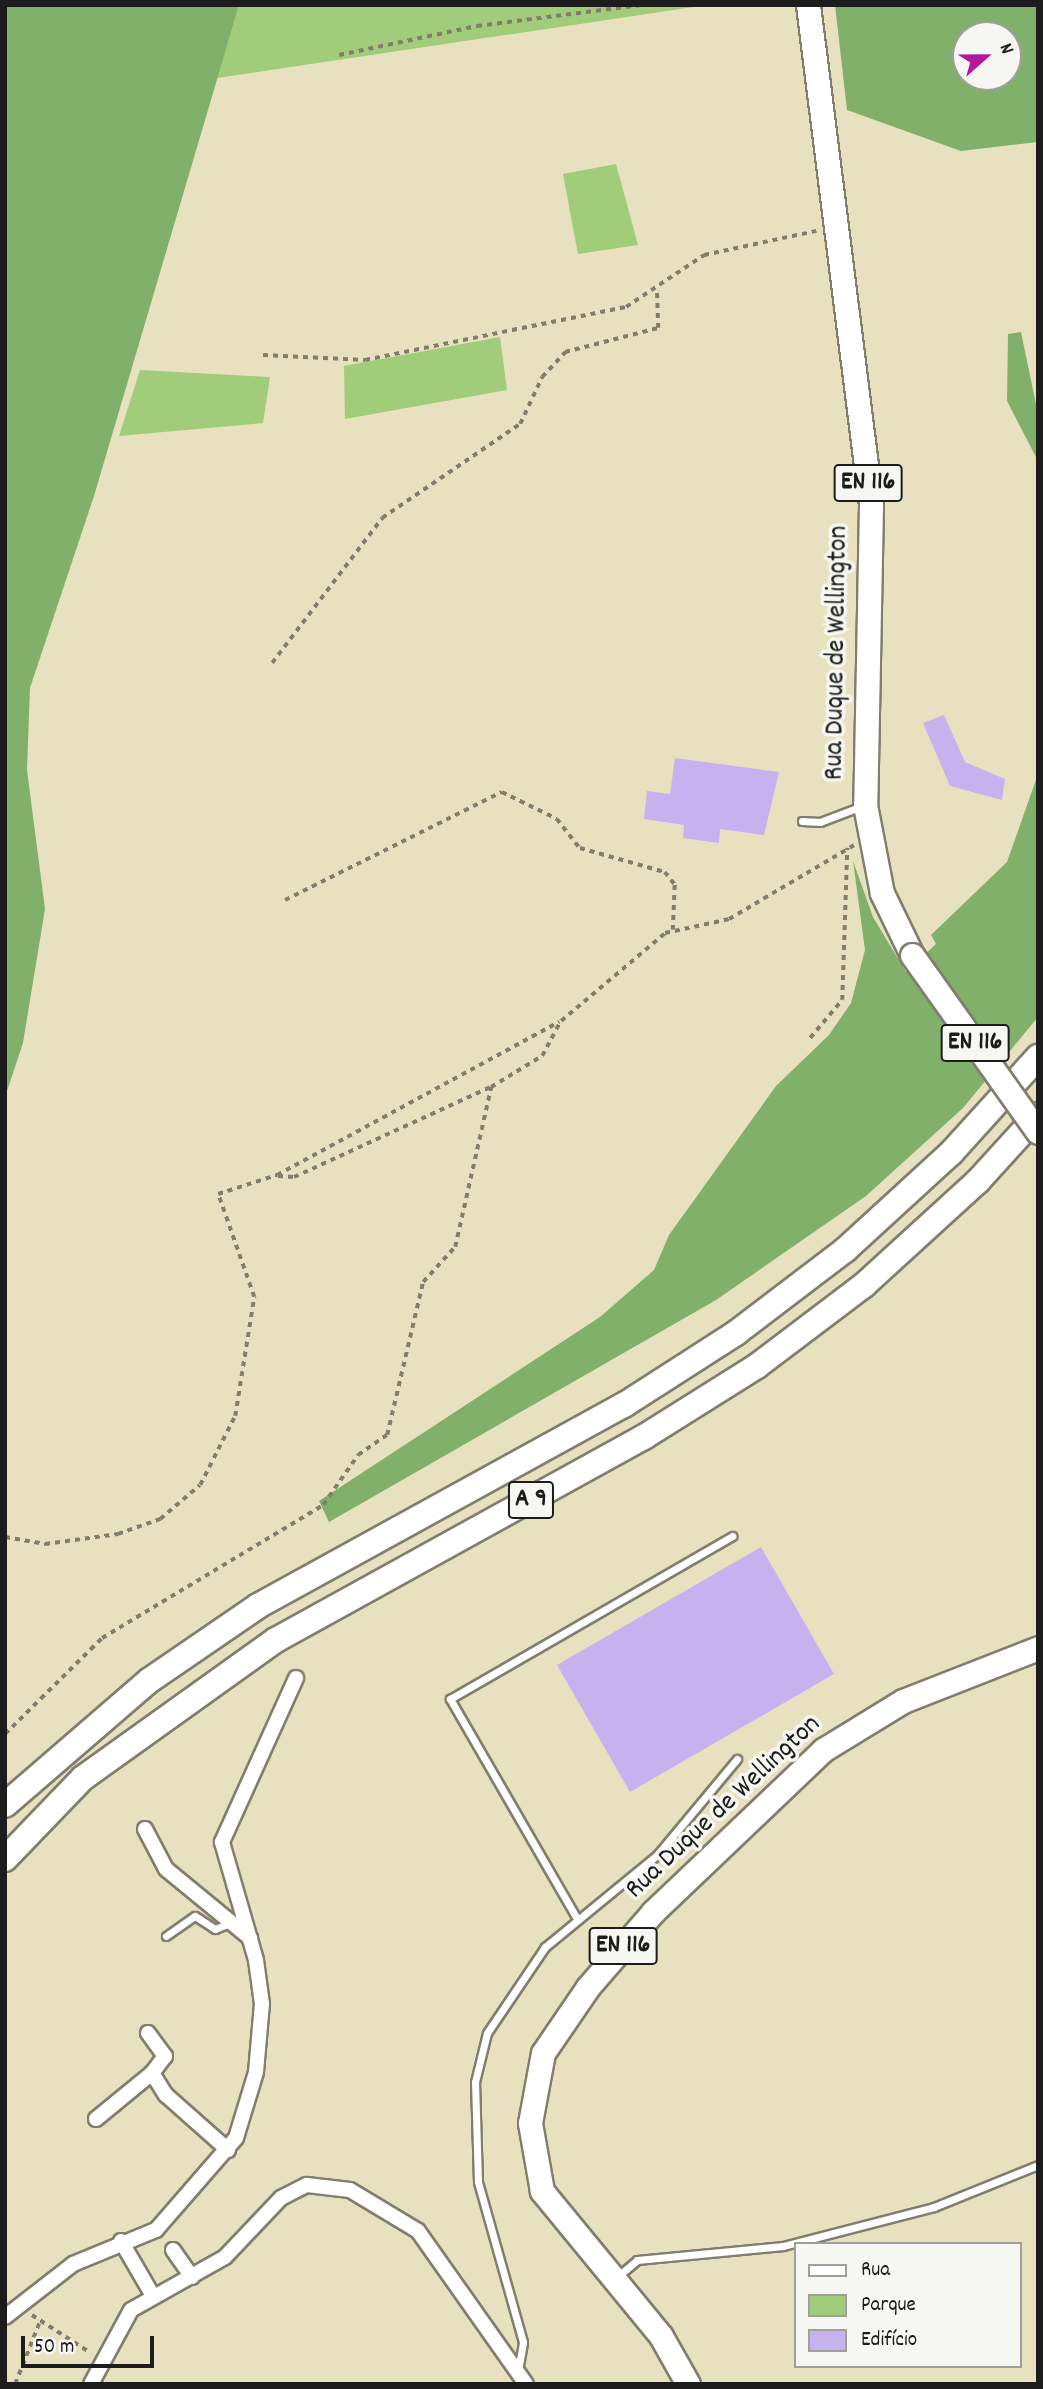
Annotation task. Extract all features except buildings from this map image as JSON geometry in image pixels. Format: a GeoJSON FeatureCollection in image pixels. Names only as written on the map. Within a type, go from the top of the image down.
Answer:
{"type":"FeatureCollection","features":[{"type":"Feature","properties":{"kind":"highway","name":"A 9"},"geometry":{"type":"LineString","coordinates":[[5,1805],[150,1680],[258,1606],[624,1405],[736,1333],[845,1250],[951,1153],[1038,1058]]}},
{"type":"Feature","properties":{"kind":"highway","name":"A 9"},"geometry":{"type":"LineString","coordinates":[[5,1859],[83,1778],[276,1640],[644,1437],[757,1366],[873,1276],[978,1181],[1038,1115]]}},
{"type":"Feature","properties":{"kind":"main road","name":"Rua Duque de Wellington"},"geometry":{"type":"LineString","coordinates":[[808,5],[871,505],[865,805],[869,838],[882,893],[912,955],[1038,1132]]}},
{"type":"Feature","properties":{"kind":"main road","name":"Rua Duque de Wellington"},"geometry":{"type":"LineString","coordinates":[[688,2384],[661,2336],[555,2213],[535,2168],[533,2083],[556,2029],[653,1912],[823,1750],[903,1702],[1034,1654]]}},
{"type":"Feature","properties":{"kind":"street"},"geometry":{"type":"LineString","coordinates":[[5,2316],[73,2264],[121,2241],[156,2230],[228,2150],[257,2073],[262,2004],[250,1938],[222,1842],[296,1678]]}},
{"type":"Feature","properties":{"kind":"street"},"geometry":{"type":"LineString","coordinates":[[145,1829],[166,1870],[250,1938]]}},
{"type":"Feature","properties":{"kind":"street"},"geometry":{"type":"LineString","coordinates":[[96,2119],[152,2073],[165,2056],[148,2033]]}},
{"type":"Feature","properties":{"kind":"street"},"geometry":{"type":"LineString","coordinates":[[152,2073],[166,2095],[228,2150]]}},
{"type":"Feature","properties":{"kind":"street"},"geometry":{"type":"LineString","coordinates":[[92,2384],[128,2314],[153,2296],[192,2277],[229,2253],[287,2193],[307,2185],[345,2189],[418,2231],[522,2377]]}},
{"type":"Feature","properties":{"kind":"street"},"geometry":{"type":"LineString","coordinates":[[121,2241],[153,2296]]}},
{"type":"Feature","properties":{"kind":"street"},"geometry":{"type":"LineString","coordinates":[[173,2250],[192,2277]]}},
{"type":"Feature","properties":{"kind":"lane"},"geometry":{"type":"LineString","coordinates":[[802,821],[820,822],[865,805]]}},
{"type":"Feature","properties":{"kind":"lane"},"geometry":{"type":"LineString","coordinates":[[576,1917],[450,1699],[732,1536]]}},
{"type":"Feature","properties":{"kind":"lane"},"geometry":{"type":"LineString","coordinates":[[522,2377],[523,2342],[478,2182],[475,2082],[503,2001],[576,1917],[657,1854],[737,1759]]}},
{"type":"Feature","properties":{"kind":"lane"},"geometry":{"type":"LineString","coordinates":[[166,1936],[195,1916],[215,1929],[230,1923]]}},
{"type":"Feature","properties":{"kind":"lane"},"geometry":{"type":"LineString","coordinates":[[798,2242],[933,2207],[1038,2165]]}},
{"type":"Feature","properties":{"kind":"lane"},"geometry":{"type":"LineString","coordinates":[[614,2280],[637,2260],[794,2243]]}},
{"type":"Feature","properties":{"kind":"path"},"geometry":{"type":"LineString","coordinates":[[339,55],[477,26],[640,5]]}},
{"type":"Feature","properties":{"kind":"path"},"geometry":{"type":"LineString","coordinates":[[264,355],[365,360],[626,307],[656,292],[704,256],[835,228]]}},
{"type":"Feature","properties":{"kind":"path"},"geometry":{"type":"LineString","coordinates":[[272,663],[382,518],[520,424],[542,377],[565,352],[658,328],[656,292]]}},
{"type":"Feature","properties":{"kind":"path"},"geometry":{"type":"LineString","coordinates":[[285,900],[502,792],[557,819],[580,848],[665,872],[675,885],[673,930]]}},
{"type":"Feature","properties":{"kind":"path"},"geometry":{"type":"LineString","coordinates":[[5,1536],[45,1544],[118,1534],[160,1519],[200,1485],[235,1416],[254,1297],[218,1194],[277,1175],[561,1021],[673,930],[729,919],[847,848],[869,838]]}},
{"type":"Feature","properties":{"kind":"path"},"geometry":{"type":"LineString","coordinates":[[810,1038],[842,1000],[847,848]]}},
{"type":"Feature","properties":{"kind":"path"},"geometry":{"type":"LineString","coordinates":[[277,1175],[294,1177],[491,1087],[542,1056],[561,1021]]}},
{"type":"Feature","properties":{"kind":"path"},"geometry":{"type":"LineString","coordinates":[[5,1734],[102,1638],[323,1505],[358,1455],[387,1435],[423,1282],[455,1247],[491,1087]]}},
{"type":"Feature","properties":{"kind":"path"},"geometry":{"type":"LineString","coordinates":[[19,2306],[103,2360]]}},
{"type":"Feature","properties":{"kind":"path"},"geometry":{"type":"LineString","coordinates":[[15,2384],[41,2321]]}},
{"type":"Feature","properties":{"kind":"green space"},"geometry":{"type":"Polygon","coordinates":[[[5,5],[239,5],[94,496],[30,688],[27,770],[45,909],[23,1043],[5,1097],[5,5]]]}},
{"type":"Feature","properties":{"kind":"green space"},"geometry":{"type":"Polygon","coordinates":[[[239,5],[707,5],[217,78],[239,5]]]}},
{"type":"Feature","properties":{"kind":"green space"},"geometry":{"type":"Polygon","coordinates":[[[835,5],[1038,5],[1038,142],[961,151],[847,110],[835,5]]]}},
{"type":"Feature","properties":{"kind":"green space"},"geometry":{"type":"Polygon","coordinates":[[[616,164],[638,245],[578,254],[563,174],[616,164]]]}},
{"type":"Feature","properties":{"kind":"green space"},"geometry":{"type":"Polygon","coordinates":[[[1021,332],[1038,414],[1038,461],[1007,401],[1008,334],[1021,332]]]}},
{"type":"Feature","properties":{"kind":"green space"},"geometry":{"type":"Polygon","coordinates":[[[500,337],[507,390],[345,419],[344,366],[500,337]]]}},
{"type":"Feature","properties":{"kind":"green space"},"geometry":{"type":"Polygon","coordinates":[[[140,370],[270,377],[263,423],[119,436],[140,370]]]}},
{"type":"Feature","properties":{"kind":"green space"},"geometry":{"type":"Polygon","coordinates":[[[1038,774],[1038,1017],[963,1108],[866,1196],[716,1300],[329,1522],[319,1501],[600,1317],[654,1270],[669,1235],[776,1086],[829,1035],[851,1003],[865,950],[853,861],[873,917],[906,972],[936,944],[931,935],[1007,862],[1038,774]]]}}]}
